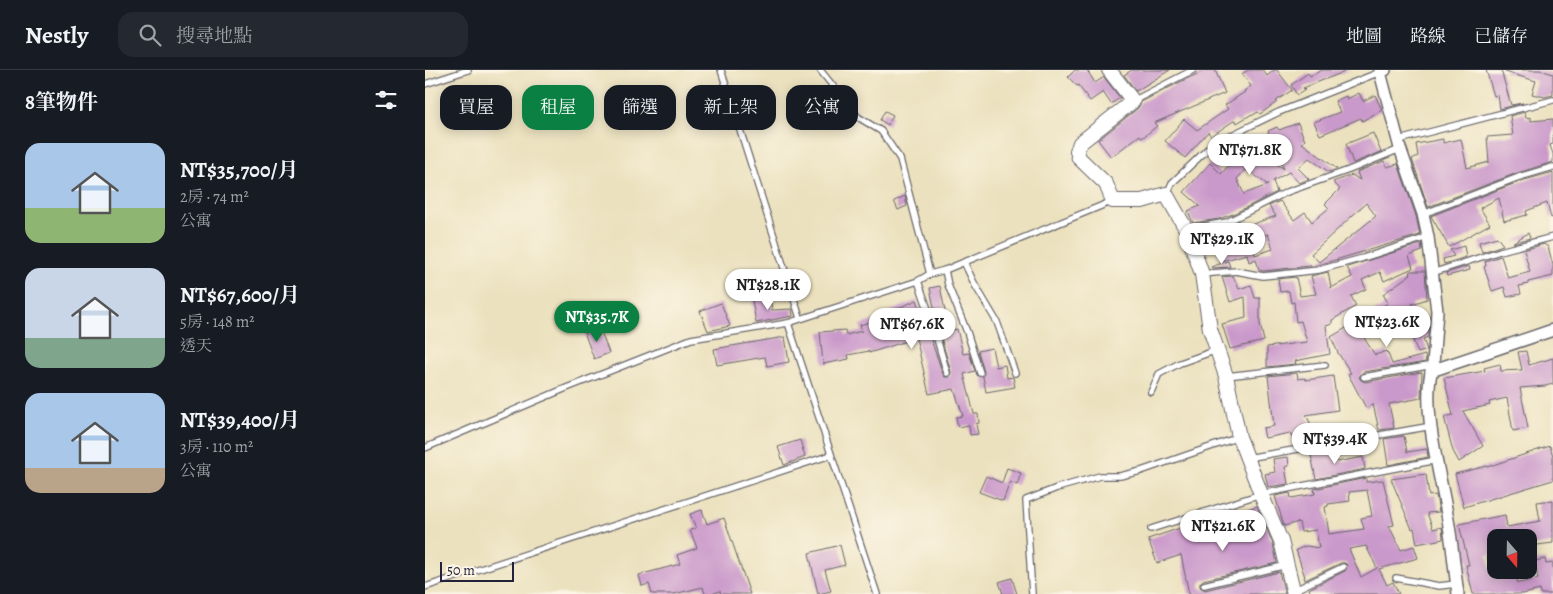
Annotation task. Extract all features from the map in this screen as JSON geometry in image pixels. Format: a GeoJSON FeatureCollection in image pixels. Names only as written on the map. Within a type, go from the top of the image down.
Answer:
{"type":"FeatureCollection","features":[{"type":"Feature","properties":{"kind":"street"},"geometry":{"type":"LineString","coordinates":[[1383,71],[1399,144],[1423,214],[1428,237],[1437,311],[1429,400],[1431,426],[1448,515],[1457,589]]}},
{"type":"Feature","properties":{"kind":"street"},"geometry":{"type":"LineString","coordinates":[[1115,72],[1133,101],[1081,143],[1077,151],[1079,158],[1106,184],[1113,201],[1142,201],[1166,194],[1185,229],[1202,274],[1210,329],[1226,376],[1239,437],[1281,541],[1293,592]]}},
{"type":"Feature","properties":{"kind":"street"},"geometry":{"type":"LineString","coordinates":[[1432,368],[1553,330]]}},
{"type":"Feature","properties":{"kind":"lane"},"geometry":{"type":"LineString","coordinates":[[425,84],[468,70]]}},
{"type":"Feature","properties":{"kind":"lane"},"geometry":{"type":"LineString","coordinates":[[721,70],[801,318]]}},
{"type":"Feature","properties":{"kind":"lane"},"geometry":{"type":"LineString","coordinates":[[820,70],[858,117],[881,131],[900,159],[930,274]]}},
{"type":"Feature","properties":{"kind":"lane"},"geometry":{"type":"LineString","coordinates":[[1133,101],[1193,70]]}},
{"type":"Feature","properties":{"kind":"lane"},"geometry":{"type":"LineString","coordinates":[[1166,194],[1172,183],[1213,144],[1279,112],[1383,71]]}},
{"type":"Feature","properties":{"kind":"lane"},"geometry":{"type":"LineString","coordinates":[[1185,229],[1227,222],[1287,192],[1349,170],[1399,144],[1553,100]]}},
{"type":"Feature","properties":{"kind":"lane"},"geometry":{"type":"LineString","coordinates":[[1423,214],[1519,177],[1553,167]]}},
{"type":"Feature","properties":{"kind":"lane"},"geometry":{"type":"LineString","coordinates":[[425,448],[564,389],[691,339],[788,323],[918,281],[930,274],[945,270],[1113,201]]}},
{"type":"Feature","properties":{"kind":"lane"},"geometry":{"type":"LineString","coordinates":[[1202,274],[1236,271],[1263,276],[1319,270],[1428,237]]}},
{"type":"Feature","properties":{"kind":"lane"},"geometry":{"type":"LineString","coordinates":[[1432,273],[1500,251],[1553,237]]}},
{"type":"Feature","properties":{"kind":"lane"},"geometry":{"type":"LineString","coordinates":[[964,262],[997,322],[1015,374]]}},
{"type":"Feature","properties":{"kind":"lane"},"geometry":{"type":"LineString","coordinates":[[945,270],[948,285],[967,332],[980,373]]}},
{"type":"Feature","properties":{"kind":"lane"},"geometry":{"type":"LineString","coordinates":[[918,281],[947,373]]}},
{"type":"Feature","properties":{"kind":"lane"},"geometry":{"type":"LineString","coordinates":[[788,323],[877,594]]}},
{"type":"Feature","properties":{"kind":"lane"},"geometry":{"type":"LineString","coordinates":[[1151,392],[1159,374],[1180,363],[1218,350]]}},
{"type":"Feature","properties":{"kind":"lane"},"geometry":{"type":"LineString","coordinates":[[1226,376],[1325,365]]}},
{"type":"Feature","properties":{"kind":"lane"},"geometry":{"type":"LineString","coordinates":[[1364,376],[1432,368]]}},
{"type":"Feature","properties":{"kind":"lane"},"geometry":{"type":"LineString","coordinates":[[1247,458],[1431,426]]}},
{"type":"Feature","properties":{"kind":"lane"},"geometry":{"type":"LineString","coordinates":[[1032,594],[1026,500],[1057,488],[1100,476],[1120,476],[1141,471],[1239,437]]}},
{"type":"Feature","properties":{"kind":"lane"},"geometry":{"type":"LineString","coordinates":[[425,587],[831,455]]}},
{"type":"Feature","properties":{"kind":"lane"},"geometry":{"type":"LineString","coordinates":[[1151,529],[1261,494],[1437,460]]}},
{"type":"Feature","properties":{"kind":"lane"},"geometry":{"type":"LineString","coordinates":[[1204,585],[1287,565]]}},
{"type":"Feature","properties":{"kind":"lane"},"geometry":{"type":"LineString","coordinates":[[1293,592],[1343,567]]}},
{"type":"Feature","properties":{"kind":"lane"},"geometry":{"type":"LineString","coordinates":[[1396,578],[1457,589]]}},
{"type":"Feature","properties":{"kind":"building"},"geometry":{"type":"Polygon","coordinates":[[[1075,70],[1087,70],[1095,83],[1104,77],[1120,98],[1111,104],[1103,92],[1090,101],[1078,85],[1068,77],[1075,70]]]}},
{"type":"Feature","properties":{"kind":"building"},"geometry":{"type":"Polygon","coordinates":[[[1132,70],[1170,70],[1136,91],[1124,75],[1132,70]]]}},
{"type":"Feature","properties":{"kind":"building"},"geometry":{"type":"Polygon","coordinates":[[[1207,70],[1215,70],[1225,93],[1154,123],[1157,126],[1142,138],[1140,135],[1111,157],[1098,140],[1138,108],[1141,102],[1207,70]]]}},
{"type":"Feature","properties":{"kind":"building"},"geometry":{"type":"Polygon","coordinates":[[[1248,70],[1263,70],[1267,76],[1274,70],[1277,70],[1292,90],[1260,114],[1258,112],[1252,114],[1237,123],[1235,120],[1211,136],[1208,132],[1185,158],[1165,141],[1184,119],[1197,130],[1228,109],[1225,105],[1251,86],[1242,74],[1248,70]]]}},
{"type":"Feature","properties":{"kind":"building"},"geometry":{"type":"Polygon","coordinates":[[[1322,70],[1349,70],[1303,88],[1305,90],[1297,95],[1291,85],[1308,73],[1310,76],[1322,70]]]}},
{"type":"Feature","properties":{"kind":"building"},"geometry":{"type":"Polygon","coordinates":[[[1486,70],[1501,70],[1511,105],[1523,103],[1500,109],[1498,95],[1494,96],[1486,70]]]}},
{"type":"Feature","properties":{"kind":"building"},"geometry":{"type":"Polygon","coordinates":[[[1505,70],[1540,70],[1553,74],[1553,95],[1545,97],[1532,94],[1536,81],[1505,72],[1505,70]]]}},
{"type":"Feature","properties":{"kind":"building"},"geometry":{"type":"Polygon","coordinates":[[[1359,93],[1363,101],[1375,95],[1382,110],[1362,121],[1361,118],[1320,135],[1314,122],[1340,112],[1335,101],[1346,96],[1347,99],[1359,93]]]}},
{"type":"Feature","properties":{"kind":"building"},"geometry":{"type":"Polygon","coordinates":[[[885,111],[893,115],[888,125],[880,120],[885,111]]]}},
{"type":"Feature","properties":{"kind":"building"},"geometry":{"type":"Polygon","coordinates":[[[1525,112],[1526,118],[1531,117],[1531,121],[1553,119],[1553,144],[1550,145],[1553,162],[1517,173],[1428,207],[1412,159],[1418,156],[1416,144],[1443,139],[1443,143],[1461,139],[1467,168],[1489,162],[1487,137],[1513,135],[1510,116],[1525,112]]]}},
{"type":"Feature","properties":{"kind":"building"},"geometry":{"type":"Polygon","coordinates":[[[1298,123],[1305,141],[1302,143],[1337,169],[1329,172],[1309,158],[1298,168],[1309,179],[1299,183],[1289,172],[1273,181],[1277,192],[1233,214],[1219,219],[1193,223],[1188,211],[1200,206],[1184,192],[1210,163],[1221,174],[1234,159],[1229,151],[1251,138],[1259,152],[1284,169],[1268,131],[1277,127],[1279,130],[1298,123]],[[1246,169],[1237,179],[1244,194],[1268,185],[1246,169]]]}},
{"type":"Feature","properties":{"kind":"building"},"geometry":{"type":"Polygon","coordinates":[[[1373,133],[1381,152],[1353,163],[1346,144],[1373,133]]]}},
{"type":"Feature","properties":{"kind":"building"},"geometry":{"type":"Polygon","coordinates":[[[1384,161],[1387,167],[1398,164],[1416,216],[1420,235],[1318,265],[1263,271],[1259,270],[1256,259],[1249,262],[1247,254],[1222,261],[1218,245],[1247,236],[1244,227],[1276,216],[1269,206],[1280,201],[1294,220],[1305,212],[1312,222],[1329,208],[1325,204],[1340,189],[1333,182],[1352,175],[1360,180],[1357,172],[1384,161]],[[1366,203],[1311,254],[1319,262],[1376,216],[1366,203]],[[1268,234],[1251,239],[1255,255],[1273,249],[1268,234]]]}},
{"type":"Feature","properties":{"kind":"building"},"geometry":{"type":"Polygon","coordinates":[[[1553,172],[1553,217],[1551,218],[1547,203],[1526,211],[1527,215],[1504,221],[1499,198],[1480,208],[1490,224],[1449,247],[1431,216],[1521,181],[1553,172]]]}},
{"type":"Feature","properties":{"kind":"building"},"geometry":{"type":"Polygon","coordinates":[[[905,196],[907,206],[898,210],[894,201],[905,196]]]}},
{"type":"Feature","properties":{"kind":"building"},"geometry":{"type":"Polygon","coordinates":[[[1528,233],[1530,238],[1512,243],[1528,233]]]}},
{"type":"Feature","properties":{"kind":"building"},"geometry":{"type":"Polygon","coordinates":[[[1497,237],[1503,245],[1482,252],[1479,242],[1497,237]]]}},
{"type":"Feature","properties":{"kind":"building"},"geometry":{"type":"Polygon","coordinates":[[[1421,244],[1422,251],[1409,256],[1413,268],[1384,281],[1380,272],[1362,280],[1366,289],[1351,296],[1356,306],[1332,320],[1332,324],[1326,326],[1330,354],[1295,361],[1296,364],[1267,367],[1267,347],[1307,342],[1301,321],[1296,322],[1294,302],[1291,303],[1289,291],[1280,292],[1278,279],[1296,277],[1300,296],[1316,294],[1311,276],[1328,272],[1331,288],[1352,277],[1347,267],[1421,244]]]}},
{"type":"Feature","properties":{"kind":"building"},"geometry":{"type":"Polygon","coordinates":[[[1544,244],[1548,247],[1553,265],[1553,276],[1519,286],[1521,294],[1507,297],[1504,287],[1492,291],[1484,267],[1486,266],[1485,261],[1501,256],[1508,278],[1530,272],[1524,250],[1544,244]]]}},
{"type":"Feature","properties":{"kind":"building"},"geometry":{"type":"Polygon","coordinates":[[[1464,246],[1466,257],[1444,264],[1443,259],[1454,256],[1450,250],[1464,246]]]}},
{"type":"Feature","properties":{"kind":"building"},"geometry":{"type":"Polygon","coordinates":[[[1228,261],[1230,267],[1211,267],[1228,261]]]}},
{"type":"Feature","properties":{"kind":"building"},"geometry":{"type":"Polygon","coordinates":[[[1469,266],[1470,270],[1447,276],[1446,273],[1469,266]]]}},
{"type":"Feature","properties":{"kind":"building"},"geometry":{"type":"Polygon","coordinates":[[[1410,271],[1425,271],[1427,299],[1412,304],[1416,319],[1425,316],[1428,325],[1428,337],[1423,339],[1427,350],[1418,353],[1411,335],[1403,337],[1400,325],[1364,338],[1375,355],[1387,351],[1392,364],[1425,355],[1426,362],[1363,372],[1359,377],[1365,382],[1422,372],[1421,398],[1389,404],[1394,428],[1379,430],[1373,404],[1366,408],[1348,374],[1351,373],[1338,353],[1331,337],[1388,303],[1383,294],[1411,274],[1410,271]]]}},
{"type":"Feature","properties":{"kind":"building"},"geometry":{"type":"Polygon","coordinates":[[[1233,276],[1239,289],[1251,285],[1255,298],[1260,298],[1260,324],[1264,341],[1230,349],[1222,324],[1246,318],[1245,297],[1230,302],[1222,277],[1233,276]]]}},
{"type":"Feature","properties":{"kind":"building"},"geometry":{"type":"Polygon","coordinates":[[[940,286],[949,331],[957,329],[963,354],[969,353],[975,371],[964,374],[974,414],[978,414],[979,423],[976,424],[978,434],[970,435],[969,425],[958,427],[956,417],[963,416],[954,389],[929,394],[916,338],[869,353],[869,351],[848,355],[849,359],[823,364],[820,332],[845,330],[846,335],[862,331],[860,325],[891,315],[889,312],[917,300],[943,374],[945,377],[950,377],[951,372],[938,327],[930,288],[940,286]]]}},
{"type":"Feature","properties":{"kind":"building"},"geometry":{"type":"Polygon","coordinates":[[[770,297],[772,310],[792,309],[793,316],[756,323],[752,300],[770,297]]]}},
{"type":"Feature","properties":{"kind":"building"},"geometry":{"type":"Polygon","coordinates":[[[721,303],[730,326],[708,331],[700,311],[721,303]]]}},
{"type":"Feature","properties":{"kind":"building"},"geometry":{"type":"Polygon","coordinates":[[[599,326],[609,353],[594,359],[584,332],[599,326]]]}},
{"type":"Feature","properties":{"kind":"building"},"geometry":{"type":"Polygon","coordinates":[[[785,337],[789,362],[767,366],[765,357],[717,365],[714,349],[785,337]]]}},
{"type":"Feature","properties":{"kind":"building"},"geometry":{"type":"Polygon","coordinates":[[[992,348],[996,367],[1005,365],[1007,378],[1013,377],[1015,387],[986,392],[984,372],[978,351],[992,348]]]}},
{"type":"Feature","properties":{"kind":"building"},"geometry":{"type":"Polygon","coordinates":[[[1526,351],[1529,365],[1553,358],[1553,384],[1520,388],[1528,428],[1513,431],[1507,398],[1489,402],[1490,405],[1463,411],[1483,446],[1459,462],[1453,451],[1444,417],[1453,415],[1444,378],[1485,371],[1484,368],[1500,364],[1501,371],[1522,370],[1518,352],[1526,351]]]}},
{"type":"Feature","properties":{"kind":"building"},"geometry":{"type":"Polygon","coordinates":[[[1297,373],[1298,379],[1305,378],[1306,380],[1333,376],[1338,410],[1306,415],[1317,436],[1305,443],[1296,445],[1290,433],[1265,438],[1263,428],[1274,426],[1268,376],[1297,373]]]}},
{"type":"Feature","properties":{"kind":"building"},"geometry":{"type":"Polygon","coordinates":[[[1404,436],[1407,452],[1427,449],[1428,457],[1388,465],[1384,439],[1404,436]]]}},
{"type":"Feature","properties":{"kind":"building"},"geometry":{"type":"Polygon","coordinates":[[[800,440],[805,457],[784,465],[778,447],[800,440]]]}},
{"type":"Feature","properties":{"kind":"building"},"geometry":{"type":"Polygon","coordinates":[[[1550,446],[1553,456],[1553,480],[1464,507],[1455,474],[1487,467],[1550,446]]]}},
{"type":"Feature","properties":{"kind":"building"},"geometry":{"type":"Polygon","coordinates":[[[1323,452],[1324,455],[1334,453],[1337,462],[1363,457],[1365,469],[1316,479],[1311,455],[1323,452]]]}},
{"type":"Feature","properties":{"kind":"building"},"geometry":{"type":"Polygon","coordinates":[[[1288,457],[1289,466],[1285,467],[1288,484],[1268,487],[1265,474],[1275,472],[1273,459],[1288,457]]]}},
{"type":"Feature","properties":{"kind":"building"},"geometry":{"type":"Polygon","coordinates":[[[1007,468],[1021,473],[1017,485],[1010,482],[1003,501],[979,492],[986,476],[1002,483],[1007,468]]]}},
{"type":"Feature","properties":{"kind":"building"},"geometry":{"type":"Polygon","coordinates":[[[1426,474],[1429,496],[1436,495],[1439,512],[1427,513],[1433,529],[1442,527],[1443,539],[1417,544],[1414,528],[1412,529],[1391,479],[1426,474]]]}},
{"type":"Feature","properties":{"kind":"building"},"geometry":{"type":"Polygon","coordinates":[[[1366,478],[1366,482],[1383,480],[1394,525],[1389,526],[1401,550],[1414,546],[1418,558],[1379,569],[1387,585],[1393,582],[1399,594],[1311,594],[1309,589],[1345,571],[1347,565],[1341,563],[1305,580],[1296,550],[1306,546],[1319,548],[1316,530],[1301,532],[1299,522],[1284,526],[1275,496],[1290,493],[1291,498],[1315,494],[1314,489],[1366,478]],[[1367,490],[1349,492],[1350,501],[1328,504],[1325,507],[1329,534],[1364,529],[1361,518],[1372,516],[1367,490]],[[1366,546],[1349,549],[1361,577],[1377,568],[1366,546]]]}},
{"type":"Feature","properties":{"kind":"building"},"geometry":{"type":"Polygon","coordinates":[[[1553,500],[1553,543],[1537,545],[1537,529],[1487,529],[1487,579],[1517,579],[1518,583],[1538,579],[1537,561],[1545,559],[1546,564],[1553,563],[1553,594],[1541,594],[1540,590],[1523,594],[1473,594],[1466,565],[1469,565],[1459,524],[1505,515],[1507,527],[1540,521],[1537,502],[1553,500]]]}},
{"type":"Feature","properties":{"kind":"building"},"geometry":{"type":"Polygon","coordinates":[[[1257,506],[1273,544],[1277,563],[1203,580],[1200,583],[1200,587],[1205,590],[1279,572],[1285,594],[1189,594],[1181,555],[1157,563],[1148,539],[1233,510],[1234,514],[1257,506]]]}},
{"type":"Feature","properties":{"kind":"building"},"geometry":{"type":"Polygon","coordinates":[[[702,510],[707,524],[724,518],[750,594],[721,594],[720,591],[705,594],[703,587],[674,594],[652,594],[649,584],[642,586],[639,575],[680,564],[677,555],[697,548],[690,530],[696,528],[690,514],[702,510]]]}},
{"type":"Feature","properties":{"kind":"building"},"geometry":{"type":"Polygon","coordinates":[[[840,545],[845,565],[825,570],[831,591],[818,594],[809,553],[840,545]]]}},
{"type":"Feature","properties":{"kind":"building"},"geometry":{"type":"Polygon","coordinates":[[[1012,578],[1017,594],[1003,594],[999,582],[1012,578]]]}}]}
